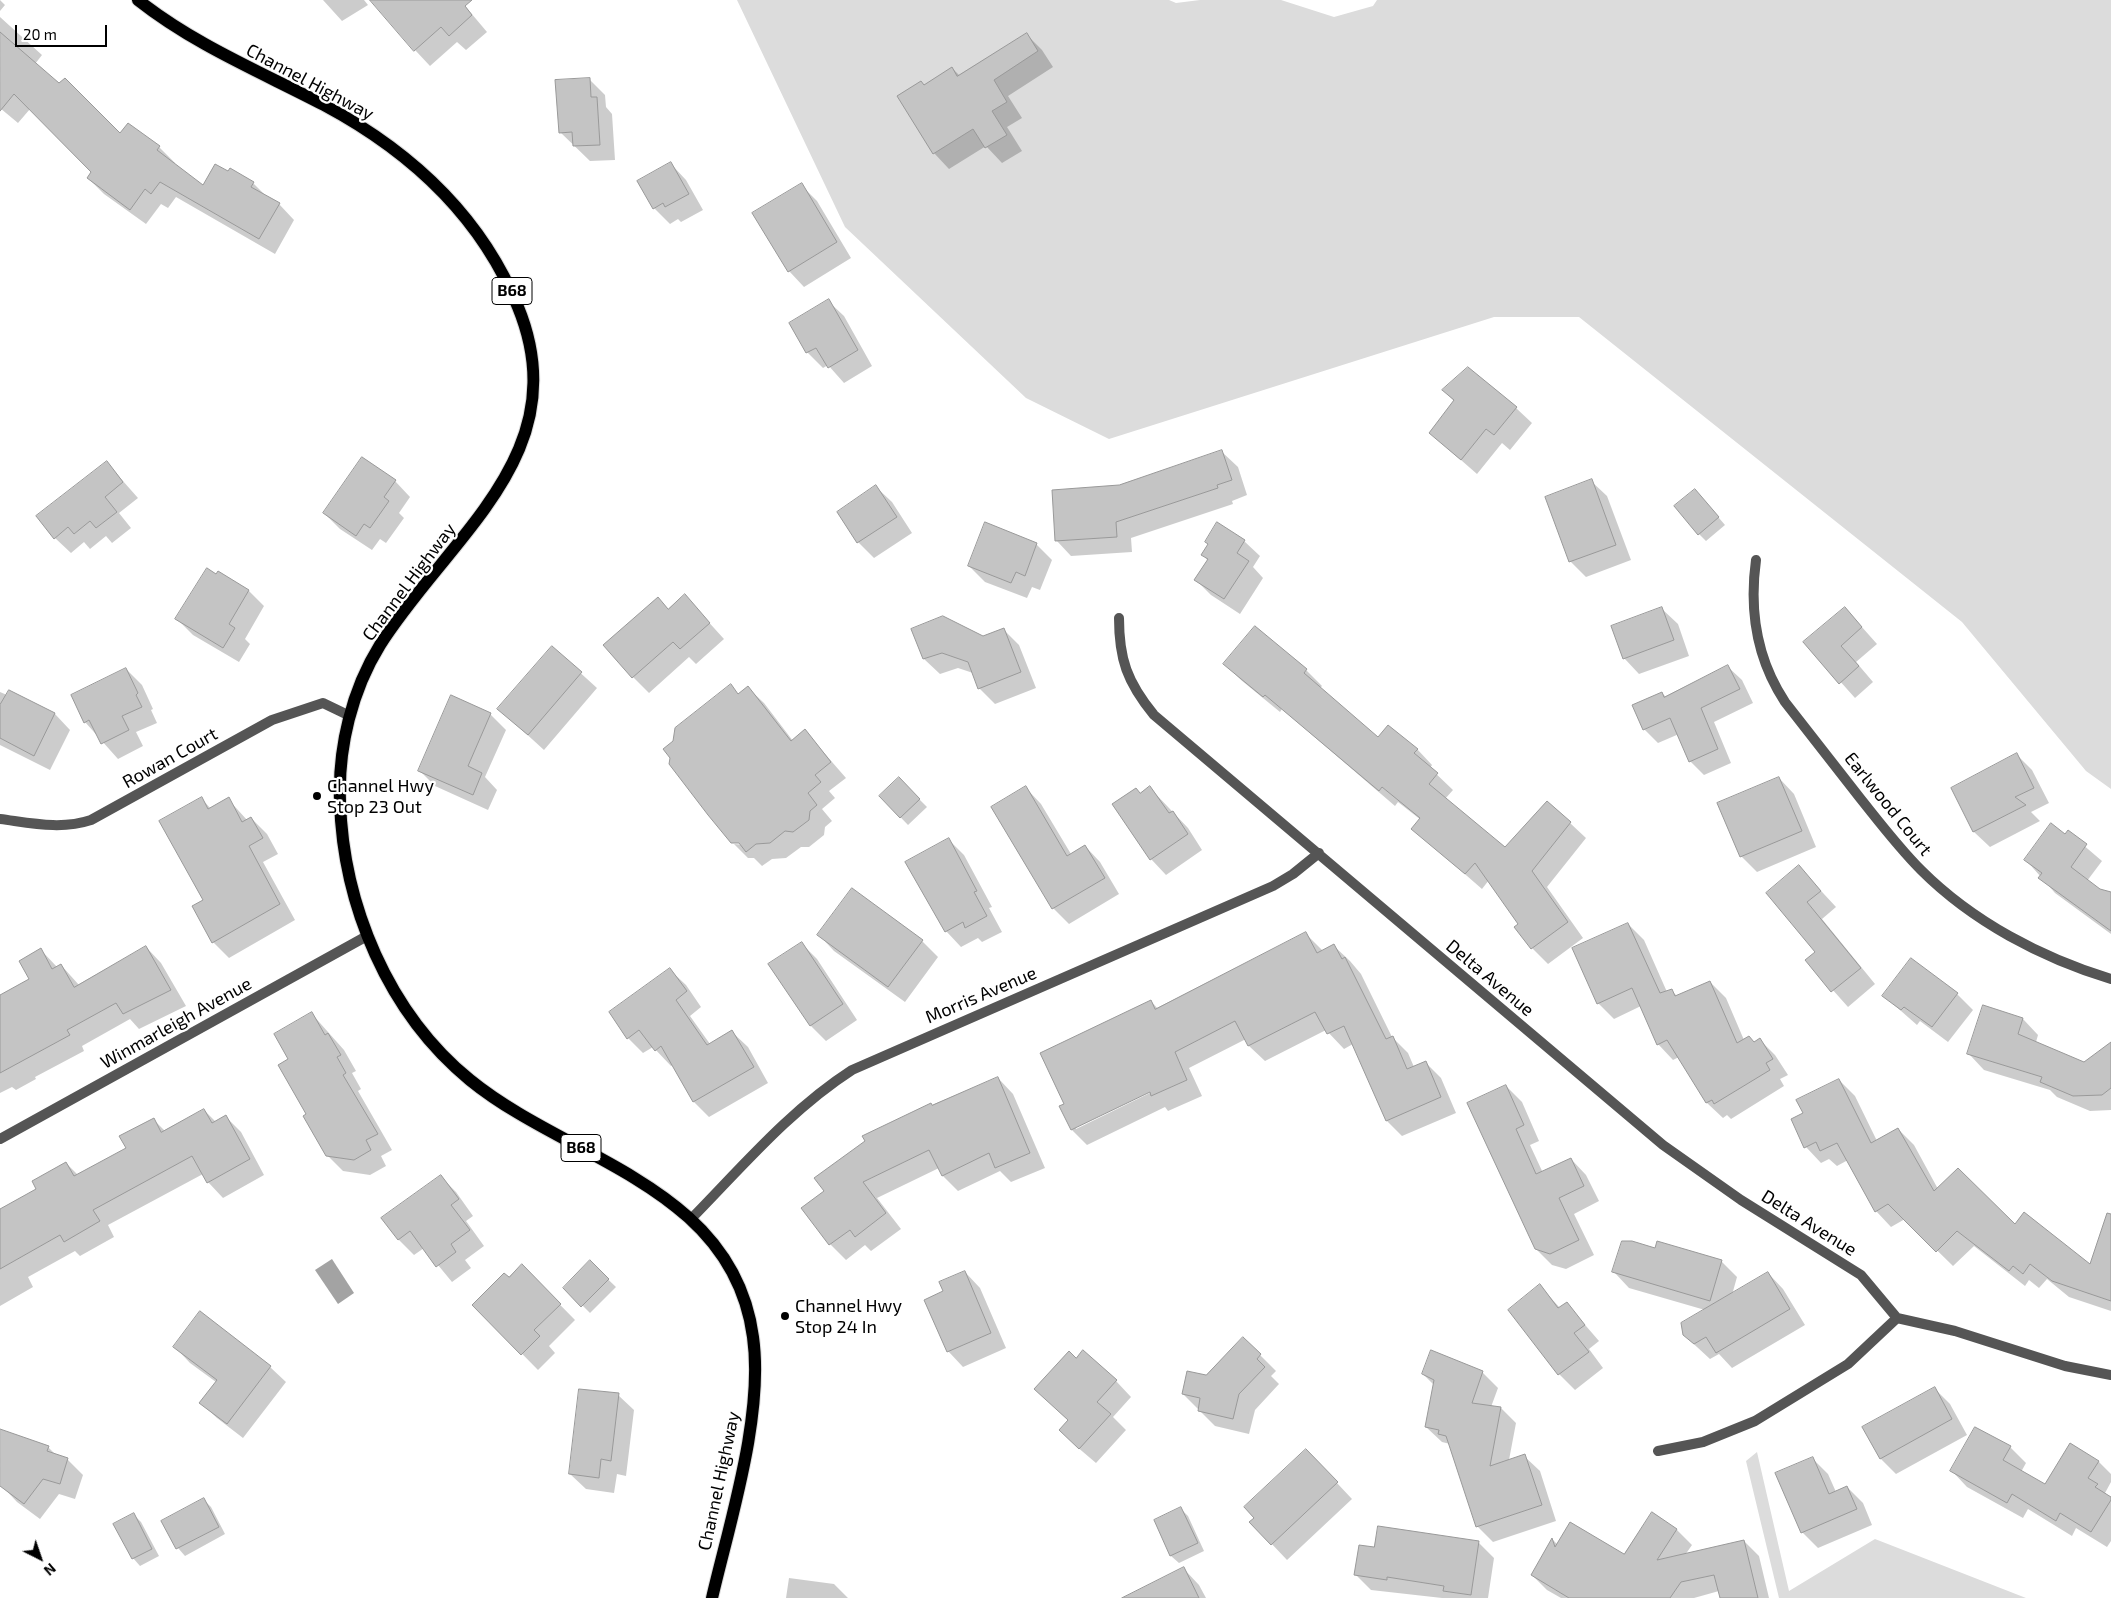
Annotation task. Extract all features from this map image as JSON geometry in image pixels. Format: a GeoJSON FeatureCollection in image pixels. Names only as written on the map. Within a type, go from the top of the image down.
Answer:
{"type":"FeatureCollection","features":[{"type":"Feature","properties":{"kind":"main road","name":"Channel Highway"},"geometry":{"type":"LineString","coordinates":[[138,0],[184,33],[335,112],[393,149],[419,169],[453,200],[483,239],[509,285],[526,326],[535,370],[535,390],[527,431],[510,472],[486,510],[380,646],[363,677],[350,716],[341,761],[341,824],[349,880],[368,936],[382,967],[411,1016],[446,1058],[472,1081],[529,1119],[645,1182],[691,1219],[714,1244],[728,1264],[748,1312],[754,1338],[753,1398],[748,1441],[712,1598]]}},
{"type":"Feature","properties":{"kind":"street","name":"Earlwood Court"},"geometry":{"type":"LineString","coordinates":[[1756,560],[1752,589],[1752,612],[1757,642],[1773,683],[1791,710],[1905,854],[1945,891],[1992,924],[2071,967],[2111,979]]}},
{"type":"Feature","properties":{"kind":"street","name":"Delta Avenue"},"geometry":{"type":"LineString","coordinates":[[1119,618],[1122,663],[1135,690],[1154,714],[1663,1145],[1741,1200],[1861,1275],[1897,1318]]}},
{"type":"Feature","properties":{"kind":"street","name":"Rowan Court"},"geometry":{"type":"LineString","coordinates":[[0,819],[59,826],[75,825],[91,820],[272,720],[324,703],[350,716]]}},
{"type":"Feature","properties":{"kind":"street","name":"Morris Avenue"},"geometry":{"type":"LineString","coordinates":[[691,1219],[779,1128],[821,1090],[852,1070],[1273,886],[1293,874],[1319,853]]}},
{"type":"Feature","properties":{"kind":"street","name":"Winmarleigh Avenue"},"geometry":{"type":"LineString","coordinates":[[0,1138],[368,936]]}},
{"type":"Feature","properties":{"kind":"street"},"geometry":{"type":"LineString","coordinates":[[1658,1452],[1703,1442],[1755,1421],[1848,1364],[1897,1318],[1955,1331],[2066,1366],[2111,1375]]}},
{"type":"Feature","properties":{"kind":"shaded area"},"geometry":{"type":"Polygon","coordinates":[[[737,0],[1169,0],[1176,3],[1200,0],[1281,0],[1334,17],[1373,6],[1377,0],[2111,0],[2111,789],[2086,771],[1962,622],[1579,317],[1494,317],[1109,439],[1026,398],[845,227],[737,0]]]}},
{"type":"Feature","properties":{"kind":"shaded area"},"geometry":{"type":"Polygon","coordinates":[[[332,1259],[354,1293],[338,1304],[315,1270],[332,1259]]]}},
{"type":"Feature","properties":{"kind":"shaded area"},"geometry":{"type":"Polygon","coordinates":[[[1757,1452],[1789,1591],[1875,1539],[2026,1598],[1779,1598],[1746,1461],[1757,1452]]]}},
{"type":"Feature","properties":{"kind":"building"},"geometry":{"type":"Polygon","coordinates":[[[370,0],[472,0],[465,6],[472,15],[449,36],[441,27],[414,51],[370,0]]]}},
{"type":"Feature","properties":{"kind":"building"},"geometry":{"type":"Polygon","coordinates":[[[0,32],[59,83],[65,78],[120,133],[128,123],[160,146],[157,150],[203,185],[215,164],[228,171],[230,168],[254,182],[251,187],[280,203],[259,239],[160,182],[151,194],[145,189],[130,210],[87,178],[91,172],[14,94],[0,111],[0,32]]]}},
{"type":"Feature","properties":{"kind":"building"},"geometry":{"type":"Polygon","coordinates":[[[1027,33],[1038,51],[994,80],[1007,102],[992,111],[1007,135],[985,148],[973,129],[933,154],[897,96],[921,81],[924,85],[952,67],[957,76],[1027,33]]]}},
{"type":"Feature","properties":{"kind":"building"},"geometry":{"type":"Polygon","coordinates":[[[590,78],[591,97],[597,97],[600,145],[573,146],[572,132],[559,133],[555,80],[590,78]]]}},
{"type":"Feature","properties":{"kind":"building"},"geometry":{"type":"Polygon","coordinates":[[[671,162],[689,194],[665,207],[663,203],[653,209],[637,181],[671,162]]]}},
{"type":"Feature","properties":{"kind":"building"},"geometry":{"type":"Polygon","coordinates":[[[802,183],[837,242],[788,272],[752,213],[802,183]]]}},
{"type":"Feature","properties":{"kind":"building"},"geometry":{"type":"Polygon","coordinates":[[[829,299],[858,350],[828,368],[816,348],[806,353],[789,323],[829,299]]]}},
{"type":"Feature","properties":{"kind":"building"},"geometry":{"type":"Polygon","coordinates":[[[1468,367],[1517,407],[1494,435],[1486,429],[1461,460],[1429,433],[1454,400],[1442,390],[1468,367]]]}},
{"type":"Feature","properties":{"kind":"building"},"geometry":{"type":"Polygon","coordinates":[[[1222,450],[1232,480],[1217,485],[1218,488],[1116,522],[1117,537],[1055,541],[1052,490],[1119,485],[1222,450]]]}},
{"type":"Feature","properties":{"kind":"building"},"geometry":{"type":"Polygon","coordinates":[[[362,457],[396,480],[384,497],[389,501],[370,528],[364,524],[356,536],[323,513],[362,457]]]}},
{"type":"Feature","properties":{"kind":"building"},"geometry":{"type":"Polygon","coordinates":[[[107,461],[123,482],[105,497],[117,512],[96,528],[90,521],[74,534],[68,527],[54,539],[36,516],[107,461]]]}},
{"type":"Feature","properties":{"kind":"building"},"geometry":{"type":"Polygon","coordinates":[[[1592,479],[1616,545],[1569,562],[1545,497],[1592,479]]]}},
{"type":"Feature","properties":{"kind":"building"},"geometry":{"type":"Polygon","coordinates":[[[876,485],[897,517],[857,543],[837,512],[876,485]]]}},
{"type":"Feature","properties":{"kind":"building"},"geometry":{"type":"Polygon","coordinates":[[[1695,489],[1719,517],[1698,535],[1674,506],[1695,489]]]}},
{"type":"Feature","properties":{"kind":"building"},"geometry":{"type":"Polygon","coordinates":[[[985,522],[1037,543],[1025,576],[1016,572],[1011,583],[968,566],[985,522]]]}},
{"type":"Feature","properties":{"kind":"building"},"geometry":{"type":"Polygon","coordinates":[[[1217,522],[1245,540],[1237,553],[1249,561],[1224,599],[1194,580],[1208,559],[1201,555],[1208,544],[1205,542],[1217,522]]]}},
{"type":"Feature","properties":{"kind":"building"},"geometry":{"type":"Polygon","coordinates":[[[207,568],[216,574],[218,571],[249,590],[229,624],[235,628],[223,648],[175,619],[207,568]]]}},
{"type":"Feature","properties":{"kind":"building"},"geometry":{"type":"Polygon","coordinates":[[[685,594],[710,623],[680,649],[673,642],[632,678],[603,645],[658,597],[668,609],[685,594]]]}},
{"type":"Feature","properties":{"kind":"building"},"geometry":{"type":"Polygon","coordinates":[[[1662,607],[1674,640],[1623,659],[1611,626],[1662,607]]]}},
{"type":"Feature","properties":{"kind":"building"},"geometry":{"type":"Polygon","coordinates":[[[1845,607],[1862,627],[1841,646],[1859,666],[1839,684],[1803,642],[1845,607]]]}},
{"type":"Feature","properties":{"kind":"building"},"geometry":{"type":"Polygon","coordinates":[[[943,616],[983,636],[1004,628],[1021,672],[978,689],[968,662],[942,653],[923,659],[911,629],[943,616]]]}},
{"type":"Feature","properties":{"kind":"building"},"geometry":{"type":"Polygon","coordinates":[[[1255,626],[1307,669],[1304,673],[1378,737],[1388,725],[1418,749],[1414,753],[1438,773],[1429,784],[1505,847],[1547,801],[1571,822],[1532,871],[1568,922],[1531,949],[1514,927],[1518,924],[1475,863],[1465,874],[1411,829],[1420,818],[1382,787],[1379,791],[1265,695],[1263,697],[1223,664],[1255,626]]]}},
{"type":"Feature","properties":{"kind":"building"},"geometry":{"type":"Polygon","coordinates":[[[552,646],[582,672],[528,735],[497,709],[552,646]]]}},
{"type":"Feature","properties":{"kind":"building"},"geometry":{"type":"Polygon","coordinates":[[[1728,665],[1740,689],[1701,708],[1718,749],[1689,762],[1670,718],[1643,730],[1632,705],[1662,692],[1664,697],[1728,665]]]}},
{"type":"Feature","properties":{"kind":"building"},"geometry":{"type":"Polygon","coordinates":[[[126,668],[138,693],[136,695],[142,707],[122,716],[129,730],[101,744],[89,720],[84,723],[71,695],[126,668]]]}},
{"type":"Feature","properties":{"kind":"building"},"geometry":{"type":"Polygon","coordinates":[[[731,684],[738,694],[748,686],[791,741],[805,729],[831,762],[815,775],[821,782],[808,793],[817,805],[810,811],[809,820],[793,832],[785,831],[770,843],[756,844],[746,852],[739,843],[731,843],[708,815],[669,764],[670,758],[663,749],[673,741],[675,728],[731,684]]]}},
{"type":"Feature","properties":{"kind":"building"},"geometry":{"type":"Polygon","coordinates":[[[9,690],[55,713],[34,756],[0,738],[0,705],[9,690]]]}},
{"type":"Feature","properties":{"kind":"building"},"geometry":{"type":"Polygon","coordinates":[[[451,695],[491,713],[468,766],[482,773],[473,795],[418,771],[451,695]]]}},
{"type":"Feature","properties":{"kind":"building"},"geometry":{"type":"Polygon","coordinates":[[[2017,753],[2034,788],[2015,797],[2026,805],[1973,832],[1951,788],[2017,753]]]}},
{"type":"Feature","properties":{"kind":"building"},"geometry":{"type":"Polygon","coordinates":[[[899,777],[920,799],[900,818],[879,796],[899,777]]]}},
{"type":"Feature","properties":{"kind":"building"},"geometry":{"type":"Polygon","coordinates":[[[1779,777],[1802,831],[1740,857],[1717,803],[1779,777]]]}},
{"type":"Feature","properties":{"kind":"building"},"geometry":{"type":"Polygon","coordinates":[[[1026,786],[1067,856],[1085,845],[1105,878],[1052,909],[991,807],[1026,786]]]}},
{"type":"Feature","properties":{"kind":"building"},"geometry":{"type":"Polygon","coordinates":[[[1150,786],[1169,813],[1173,811],[1188,834],[1150,860],[1112,804],[1136,788],[1140,793],[1150,786]]]}},
{"type":"Feature","properties":{"kind":"building"},"geometry":{"type":"Polygon","coordinates":[[[202,797],[208,809],[229,797],[242,822],[251,817],[263,838],[249,846],[280,904],[212,943],[192,906],[203,900],[159,821],[202,797]]]}},
{"type":"Feature","properties":{"kind":"building"},"geometry":{"type":"Polygon","coordinates":[[[2051,823],[2065,834],[2068,830],[2087,844],[2071,867],[2100,889],[2111,892],[2111,931],[2038,878],[2042,873],[2024,860],[2051,823]]]}},
{"type":"Feature","properties":{"kind":"building"},"geometry":{"type":"Polygon","coordinates":[[[949,838],[977,891],[974,892],[987,916],[965,928],[963,922],[945,932],[905,862],[949,838]]]}},
{"type":"Feature","properties":{"kind":"building"},"geometry":{"type":"Polygon","coordinates":[[[1799,865],[1821,891],[1807,902],[1861,968],[1831,992],[1805,960],[1815,952],[1766,893],[1799,865]]]}},
{"type":"Feature","properties":{"kind":"building"},"geometry":{"type":"Polygon","coordinates":[[[852,888],[923,940],[888,987],[817,935],[852,888]]]}},
{"type":"Feature","properties":{"kind":"building"},"geometry":{"type":"Polygon","coordinates":[[[1628,923],[1660,993],[1672,989],[1675,996],[1710,981],[1737,1043],[1749,1036],[1754,1042],[1760,1038],[1773,1059],[1766,1063],[1770,1070],[1714,1104],[1712,1100],[1706,1103],[1667,1040],[1657,1045],[1632,988],[1597,1004],[1572,948],[1628,923]]]}},
{"type":"Feature","properties":{"kind":"building"},"geometry":{"type":"Polygon","coordinates":[[[1306,932],[1317,953],[1334,944],[1342,959],[1345,957],[1386,1039],[1393,1036],[1407,1069],[1426,1061],[1441,1097],[1386,1121],[1344,1026],[1327,1034],[1315,1012],[1248,1046],[1235,1021],[1175,1052],[1187,1080],[1151,1096],[1150,1092],[1071,1130],[1059,1106],[1064,1104],[1040,1053],[1151,1000],[1155,1009],[1306,932]]]}},
{"type":"Feature","properties":{"kind":"building"},"geometry":{"type":"Polygon","coordinates":[[[802,942],[843,1004],[810,1026],[768,964],[802,942]]]}},
{"type":"Feature","properties":{"kind":"building"},"geometry":{"type":"Polygon","coordinates":[[[146,946],[171,990],[123,1014],[116,1003],[67,1030],[70,1035],[0,1073],[0,995],[29,979],[19,961],[41,948],[52,969],[61,964],[74,987],[146,946]]]}},
{"type":"Feature","properties":{"kind":"building"},"geometry":{"type":"Polygon","coordinates":[[[1911,958],[1958,993],[1932,1027],[1904,1007],[1901,1010],[1882,996],[1911,958]]]}},
{"type":"Feature","properties":{"kind":"building"},"geometry":{"type":"Polygon","coordinates":[[[670,968],[687,991],[676,1000],[707,1045],[732,1030],[754,1067],[693,1102],[661,1046],[655,1051],[639,1030],[627,1039],[609,1012],[670,968]]]}},
{"type":"Feature","properties":{"kind":"building"},"geometry":{"type":"Polygon","coordinates":[[[1983,1005],[2023,1018],[2018,1034],[2084,1062],[2111,1042],[2111,1088],[2102,1095],[2073,1096],[2040,1082],[2042,1077],[1967,1054],[1983,1005]]]}},
{"type":"Feature","properties":{"kind":"building"},"geometry":{"type":"Polygon","coordinates":[[[312,1012],[325,1035],[328,1033],[341,1055],[337,1057],[346,1073],[343,1075],[378,1134],[366,1140],[371,1150],[354,1160],[326,1156],[303,1116],[306,1114],[278,1065],[288,1059],[274,1034],[312,1012]]]}},
{"type":"Feature","properties":{"kind":"building"},"geometry":{"type":"Polygon","coordinates":[[[998,1077],[1030,1153],[995,1168],[989,1153],[942,1176],[929,1150],[863,1182],[886,1213],[855,1237],[850,1230],[829,1245],[801,1208],[824,1191],[814,1178],[865,1141],[862,1136],[931,1103],[932,1105],[998,1077]]]}},
{"type":"Feature","properties":{"kind":"building"},"geometry":{"type":"Polygon","coordinates":[[[1839,1079],[1871,1143],[1898,1128],[1934,1191],[1958,1168],[2015,1224],[2024,1212],[2090,1264],[2107,1213],[2111,1214],[2111,1301],[2052,1281],[2030,1264],[2023,1274],[2013,1266],[2009,1271],[1957,1231],[1936,1252],[1888,1204],[1875,1212],[1837,1143],[1820,1151],[1816,1142],[1804,1148],[1791,1119],[1803,1113],[1796,1100],[1839,1079]]]}},
{"type":"Feature","properties":{"kind":"building"},"geometry":{"type":"Polygon","coordinates":[[[1506,1085],[1524,1125],[1516,1129],[1536,1174],[1571,1158],[1584,1186],[1559,1198],[1579,1240],[1550,1254],[1535,1249],[1467,1103],[1506,1085]]]}},
{"type":"Feature","properties":{"kind":"building"},"geometry":{"type":"Polygon","coordinates":[[[204,1109],[212,1123],[226,1115],[250,1159],[207,1183],[192,1156],[93,1210],[100,1221],[64,1242],[60,1235],[0,1269],[0,1209],[36,1189],[32,1181],[66,1162],[74,1176],[126,1148],[119,1136],[154,1118],[161,1132],[204,1109]]]}},
{"type":"Feature","properties":{"kind":"building"},"geometry":{"type":"Polygon","coordinates":[[[441,1175],[459,1199],[451,1205],[470,1230],[451,1244],[456,1252],[436,1267],[410,1231],[398,1240],[381,1218],[441,1175]]]}},
{"type":"Feature","properties":{"kind":"building"},"geometry":{"type":"Polygon","coordinates":[[[1622,1241],[1632,1241],[1655,1248],[1657,1241],[1722,1260],[1710,1301],[1612,1272],[1622,1241]]]}},
{"type":"Feature","properties":{"kind":"building"},"geometry":{"type":"Polygon","coordinates":[[[590,1260],[609,1279],[581,1307],[563,1288],[590,1260]]]}},
{"type":"Feature","properties":{"kind":"building"},"geometry":{"type":"Polygon","coordinates":[[[522,1264],[561,1304],[534,1330],[540,1336],[521,1355],[472,1305],[504,1273],[509,1277],[522,1264]]]}},
{"type":"Feature","properties":{"kind":"building"},"geometry":{"type":"Polygon","coordinates":[[[965,1271],[991,1333],[947,1352],[924,1300],[943,1291],[939,1282],[965,1271]]]}},
{"type":"Feature","properties":{"kind":"building"},"geometry":{"type":"Polygon","coordinates":[[[1768,1272],[1790,1309],[1716,1353],[1706,1337],[1694,1344],[1683,1335],[1681,1323],[1768,1272]]]}},
{"type":"Feature","properties":{"kind":"building"},"geometry":{"type":"Polygon","coordinates":[[[1540,1284],[1558,1308],[1567,1302],[1585,1325],[1574,1333],[1589,1352],[1558,1375],[1508,1310],[1540,1284]]]}},
{"type":"Feature","properties":{"kind":"building"},"geometry":{"type":"Polygon","coordinates":[[[200,1311],[271,1366],[227,1424],[199,1403],[217,1380],[173,1347],[200,1311]]]}},
{"type":"Feature","properties":{"kind":"building"},"geometry":{"type":"Polygon","coordinates":[[[1243,1337],[1261,1354],[1257,1359],[1265,1367],[1239,1394],[1233,1419],[1198,1411],[1200,1398],[1182,1394],[1187,1371],[1206,1375],[1243,1337]]]}},
{"type":"Feature","properties":{"kind":"building"},"geometry":{"type":"Polygon","coordinates":[[[1083,1350],[1117,1380],[1097,1402],[1111,1414],[1079,1449],[1059,1430],[1068,1420],[1034,1389],[1069,1351],[1076,1358],[1083,1350]]]}},
{"type":"Feature","properties":{"kind":"building"},"geometry":{"type":"Polygon","coordinates":[[[1431,1350],[1483,1371],[1472,1403],[1501,1407],[1490,1466],[1525,1454],[1542,1505],[1476,1527],[1446,1436],[1438,1434],[1439,1430],[1425,1427],[1434,1380],[1422,1374],[1431,1350]]]}},
{"type":"Feature","properties":{"kind":"building"},"geometry":{"type":"Polygon","coordinates":[[[1935,1387],[1952,1419],[1880,1459],[1862,1427],[1935,1387]]]}},
{"type":"Feature","properties":{"kind":"building"},"geometry":{"type":"Polygon","coordinates":[[[579,1389],[619,1393],[611,1461],[601,1459],[599,1478],[569,1474],[579,1389]]]}},
{"type":"Feature","properties":{"kind":"building"},"geometry":{"type":"Polygon","coordinates":[[[1975,1427],[2011,1446],[2003,1460],[2045,1484],[2070,1443],[2099,1461],[2088,1478],[2098,1484],[2095,1487],[2111,1497],[2111,1500],[2091,1532],[2060,1513],[2056,1521],[2012,1494],[2007,1503],[1950,1471],[1975,1427]]]}},
{"type":"Feature","properties":{"kind":"building"},"geometry":{"type":"Polygon","coordinates":[[[0,1429],[49,1446],[47,1451],[68,1458],[60,1484],[43,1479],[24,1504],[0,1486],[0,1429]]]}},
{"type":"Feature","properties":{"kind":"building"},"geometry":{"type":"Polygon","coordinates":[[[1306,1449],[1338,1482],[1271,1545],[1249,1522],[1254,1518],[1244,1507],[1306,1449]]]}},
{"type":"Feature","properties":{"kind":"building"},"geometry":{"type":"Polygon","coordinates":[[[1813,1457],[1829,1494],[1847,1486],[1857,1509],[1801,1533],[1775,1473],[1813,1457]]]}},
{"type":"Feature","properties":{"kind":"building"},"geometry":{"type":"Polygon","coordinates":[[[204,1498],[219,1527],[176,1549],[161,1521],[204,1498]]]}},
{"type":"Feature","properties":{"kind":"building"},"geometry":{"type":"Polygon","coordinates":[[[1181,1507],[1198,1543],[1170,1556],[1154,1520],[1181,1507]]]}},
{"type":"Feature","properties":{"kind":"building"},"geometry":{"type":"Polygon","coordinates":[[[1652,1512],[1677,1529],[1657,1560],[1744,1540],[1758,1598],[1720,1598],[1714,1575],[1681,1582],[1670,1598],[1569,1598],[1531,1575],[1552,1538],[1555,1547],[1570,1522],[1624,1554],[1652,1512]]]}},
{"type":"Feature","properties":{"kind":"building"},"geometry":{"type":"Polygon","coordinates":[[[134,1513],[152,1549],[132,1559],[113,1524],[134,1513]]]}},
{"type":"Feature","properties":{"kind":"building"},"geometry":{"type":"Polygon","coordinates":[[[1378,1526],[1479,1541],[1471,1595],[1443,1591],[1444,1586],[1387,1577],[1387,1580],[1354,1575],[1359,1545],[1374,1547],[1378,1526]]]}},
{"type":"Feature","properties":{"kind":"building"},"geometry":{"type":"Polygon","coordinates":[[[1184,1567],[1199,1598],[1122,1598],[1184,1567]]]}},
{"type":"Feature","properties":{"kind":"place","name":"Channel Hwy Stop 23 Out"},"geometry":{"type":"Point","coordinates":[317,796]}},
{"type":"Feature","properties":{"kind":"place","name":"Channel Hwy Stop 24 In"},"geometry":{"type":"Point","coordinates":[785,1316]}}]}
